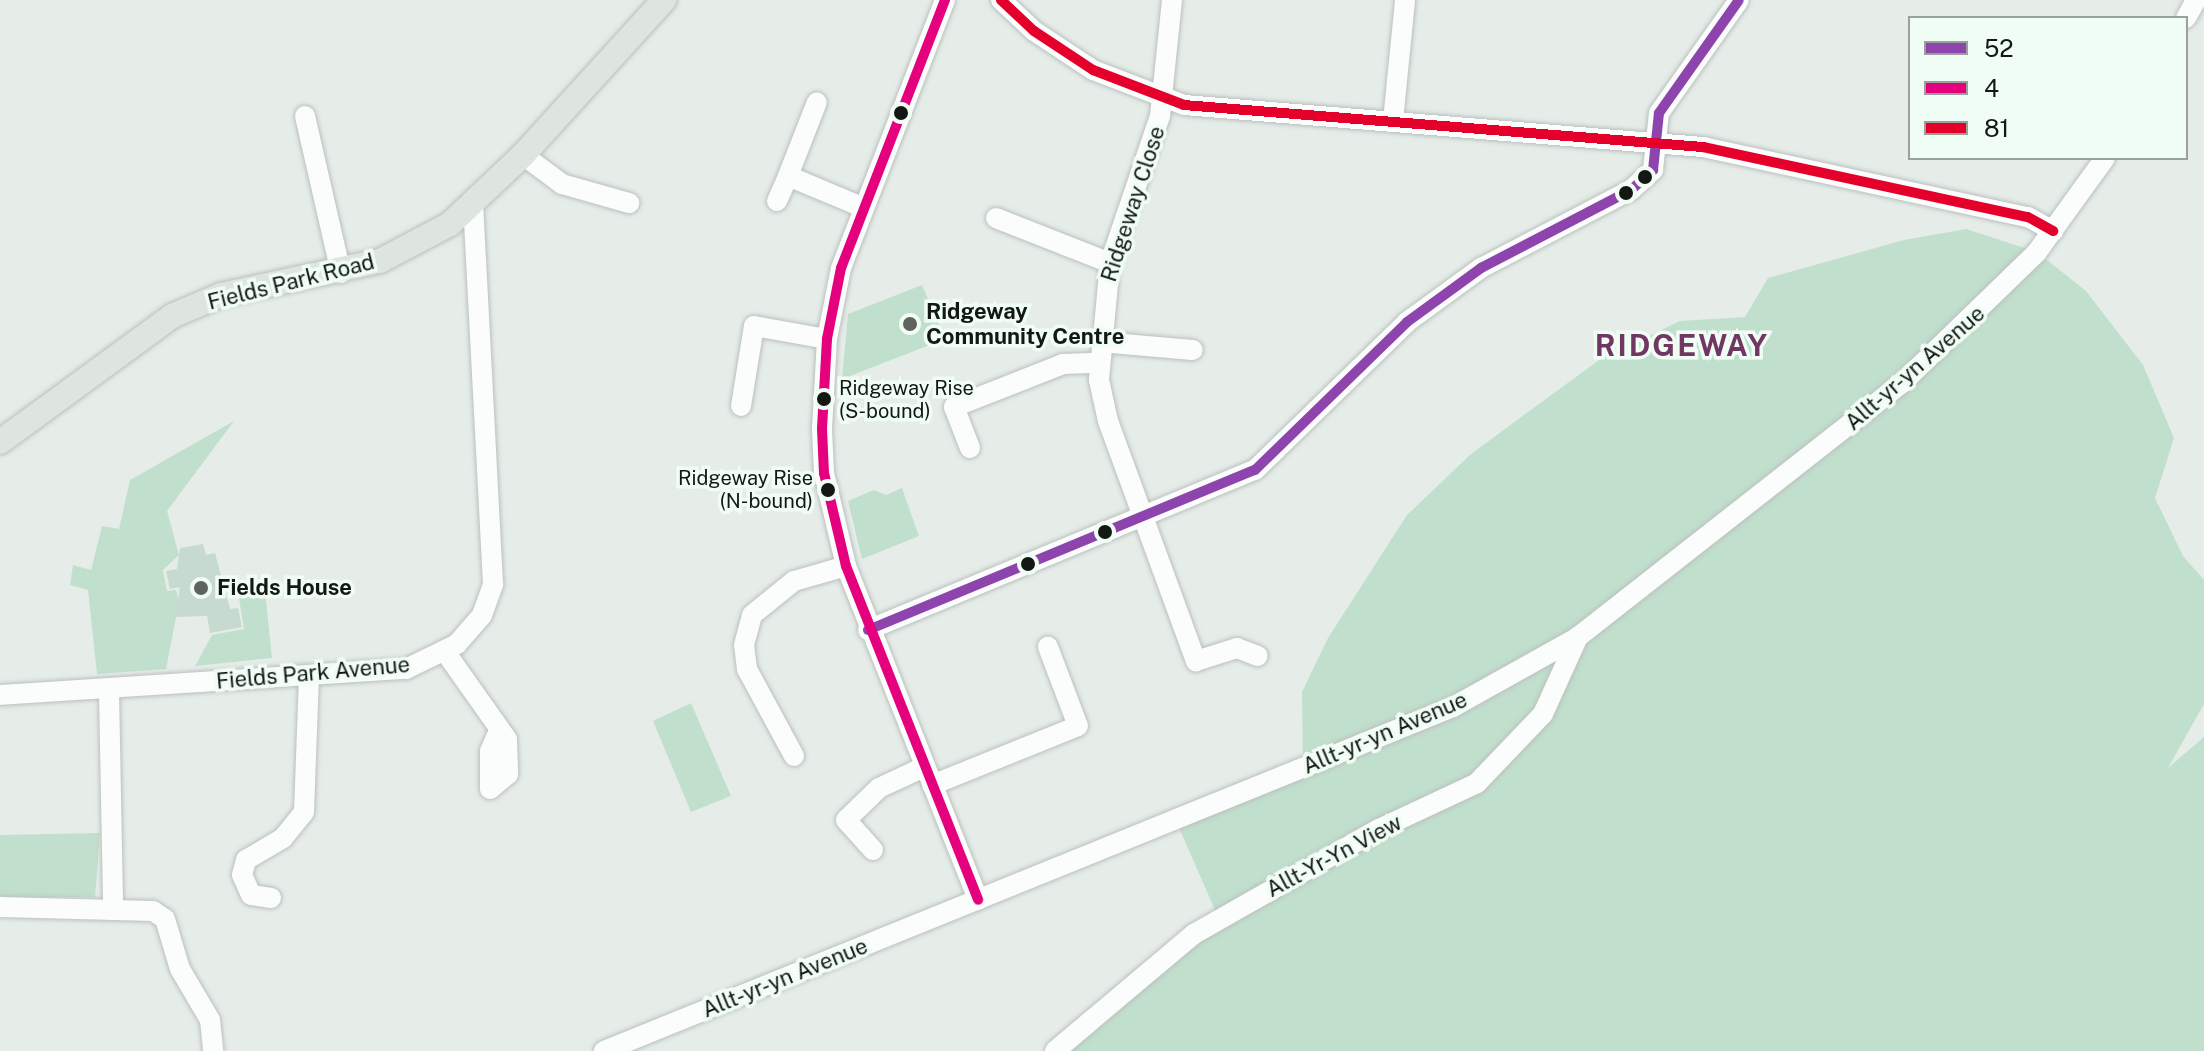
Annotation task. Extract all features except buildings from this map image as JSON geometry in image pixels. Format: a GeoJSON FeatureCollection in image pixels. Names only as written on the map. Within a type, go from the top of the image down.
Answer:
{"type":"FeatureCollection","features":[{"type":"Feature","properties":{"kind":"main road","name":"Fields Park Road"},"geometry":{"type":"LineString","coordinates":[[0,442],[172,316],[221,295],[341,273],[419,242],[473,203],[523,155],[664,0]]}},
{"type":"Feature","properties":{"kind":"street"},"geometry":{"type":"LineString","coordinates":[[945,0],[862,207],[827,339],[824,473],[846,566],[868,630],[978,900]]}},
{"type":"Feature","properties":{"kind":"street"},"geometry":{"type":"LineString","coordinates":[[1001,0],[1034,31],[1093,70],[1160,98],[1656,142],[2028,217],[2053,231],[2104,160]]}},
{"type":"Feature","properties":{"kind":"street","name":"Ridgeway Close"},"geometry":{"type":"LineString","coordinates":[[1172,0],[1160,116],[1110,263],[1099,352],[1108,421],[1196,661],[1237,648],[1258,656]]}},
{"type":"Feature","properties":{"kind":"street"},"geometry":{"type":"LineString","coordinates":[[1393,121],[1405,0]]}},
{"type":"Feature","properties":{"kind":"street"},"geometry":{"type":"LineString","coordinates":[[868,630],[1255,470],[1407,322],[1481,268],[1631,190],[1653,170],[1659,113],[1678,79],[1739,0]]}},
{"type":"Feature","properties":{"kind":"street"},"geometry":{"type":"LineString","coordinates":[[777,201],[817,102]]}},
{"type":"Feature","properties":{"kind":"street"},"geometry":{"type":"LineString","coordinates":[[305,116],[341,273]]}},
{"type":"Feature","properties":{"kind":"street"},"geometry":{"type":"LineString","coordinates":[[523,155],[562,184],[629,203]]}},
{"type":"Feature","properties":{"kind":"street"},"geometry":{"type":"LineString","coordinates":[[788,176],[862,207]]}},
{"type":"Feature","properties":{"kind":"street","name":"Fields Park Avenue"},"geometry":{"type":"LineString","coordinates":[[0,695],[109,692],[406,669],[446,653],[482,615],[493,584],[473,203]]}},
{"type":"Feature","properties":{"kind":"street"},"geometry":{"type":"LineString","coordinates":[[996,218],[1110,263]]}},
{"type":"Feature","properties":{"kind":"street","name":"Allt-yr-yn Avenue"},"geometry":{"type":"LineString","coordinates":[[604,1051],[1453,707],[1578,637],[1902,383],[1991,301],[2053,231]]}},
{"type":"Feature","properties":{"kind":"street"},"geometry":{"type":"LineString","coordinates":[[741,406],[754,326],[827,339]]}},
{"type":"Feature","properties":{"kind":"street"},"geometry":{"type":"LineString","coordinates":[[970,448],[954,407],[1099,352],[1193,350]]}},
{"type":"Feature","properties":{"kind":"street"},"geometry":{"type":"LineString","coordinates":[[794,756],[747,669],[752,615],[794,581],[846,566]]}},
{"type":"Feature","properties":{"kind":"street","name":"Allt-Yr-Yn View"},"geometry":{"type":"LineString","coordinates":[[1055,1051],[1194,934],[1379,829],[1477,783],[1543,714],[1578,637]]}},
{"type":"Feature","properties":{"kind":"street"},"geometry":{"type":"LineString","coordinates":[[873,850],[846,820],[879,788],[928,776],[1078,726],[1048,647]]}},
{"type":"Feature","properties":{"kind":"street"},"geometry":{"type":"LineString","coordinates":[[446,653],[499,731]]}},
{"type":"Feature","properties":{"kind":"street"},"geometry":{"type":"LineString","coordinates":[[271,898],[251,895],[242,875],[246,860],[283,838],[304,812],[309,675]]}},
{"type":"Feature","properties":{"kind":"street"},"geometry":{"type":"LineString","coordinates":[[109,692],[113,910]]}},
{"type":"Feature","properties":{"kind":"street"},"geometry":{"type":"LineString","coordinates":[[0,907],[153,911],[165,919],[180,969],[210,1020],[213,1051]]}},
{"type":"Feature","properties":{"kind":"green space"},"geometry":{"type":"Polygon","coordinates":[[[1966,229],[2037,252],[2086,291],[2143,365],[2174,438],[2155,498],[2183,556],[2204,580],[2204,704],[2168,768],[2204,737],[2204,1051],[1055,1051],[1219,919],[1176,821],[1303,768],[1302,692],[1328,638],[1407,515],[1471,454],[1599,360],[1680,321],[1745,317],[1768,278],[1904,240],[1966,229]]]}},
{"type":"Feature","properties":{"kind":"green space"},"geometry":{"type":"Polygon","coordinates":[[[922,285],[945,339],[842,379],[848,314],[922,285]]]}},
{"type":"Feature","properties":{"kind":"green space"},"geometry":{"type":"Polygon","coordinates":[[[234,421],[167,511],[179,555],[163,570],[167,591],[176,590],[179,602],[166,669],[97,674],[88,590],[70,585],[73,565],[91,570],[102,526],[119,529],[130,480],[234,421]]]}},
{"type":"Feature","properties":{"kind":"green space"},"geometry":{"type":"Polygon","coordinates":[[[902,488],[919,536],[862,559],[848,501],[874,490],[886,495],[902,488]]]}},
{"type":"Feature","properties":{"kind":"green space"},"geometry":{"type":"Polygon","coordinates":[[[264,581],[272,658],[195,666],[212,635],[244,629],[238,592],[264,581]]]}},
{"type":"Feature","properties":{"kind":"green space"},"geometry":{"type":"Polygon","coordinates":[[[691,703],[731,796],[691,812],[653,721],[691,703]]]}},
{"type":"Feature","properties":{"kind":"green space"},"geometry":{"type":"Polygon","coordinates":[[[100,833],[95,897],[0,897],[0,835],[100,833]]]}},
{"type":"Feature","properties":{"kind":"transit line","name":"4"},"geometry":{"type":"LineString","coordinates":[[945,0],[841,268],[827,339],[822,429],[824,473],[846,566],[978,900]]}},
{"type":"Feature","properties":{"kind":"transit line","name":"81"},"geometry":{"type":"LineString","coordinates":[[1001,0],[1034,31],[1093,70],[1184,105],[1703,147],[2028,217],[2053,231]]}},
{"type":"Feature","properties":{"kind":"transit line","name":"52"},"geometry":{"type":"LineString","coordinates":[[868,630],[1255,470],[1407,322],[1481,268],[1631,190],[1653,170],[1659,113],[1739,0]]}},
{"type":"Feature","properties":{"kind":"place","name":"Ridgeway Community Centre"},"geometry":{"type":"Point","coordinates":[910,324]}},
{"type":"Feature","properties":{"kind":"place","name":"Ridgeway Rise (S-bound)"},"geometry":{"type":"Point","coordinates":[824,399]}},
{"type":"Feature","properties":{"kind":"place","name":"Ridgeway Rise (N-bound)"},"geometry":{"type":"Point","coordinates":[828,490]}},
{"type":"Feature","properties":{"kind":"place","name":"Fields House"},"geometry":{"type":"Point","coordinates":[201,588]}},
{"type":"Feature","properties":{"kind":"district","name":"RIDGEWAY"},"geometry":{"type":"Point","coordinates":[1682,345]}}]}
